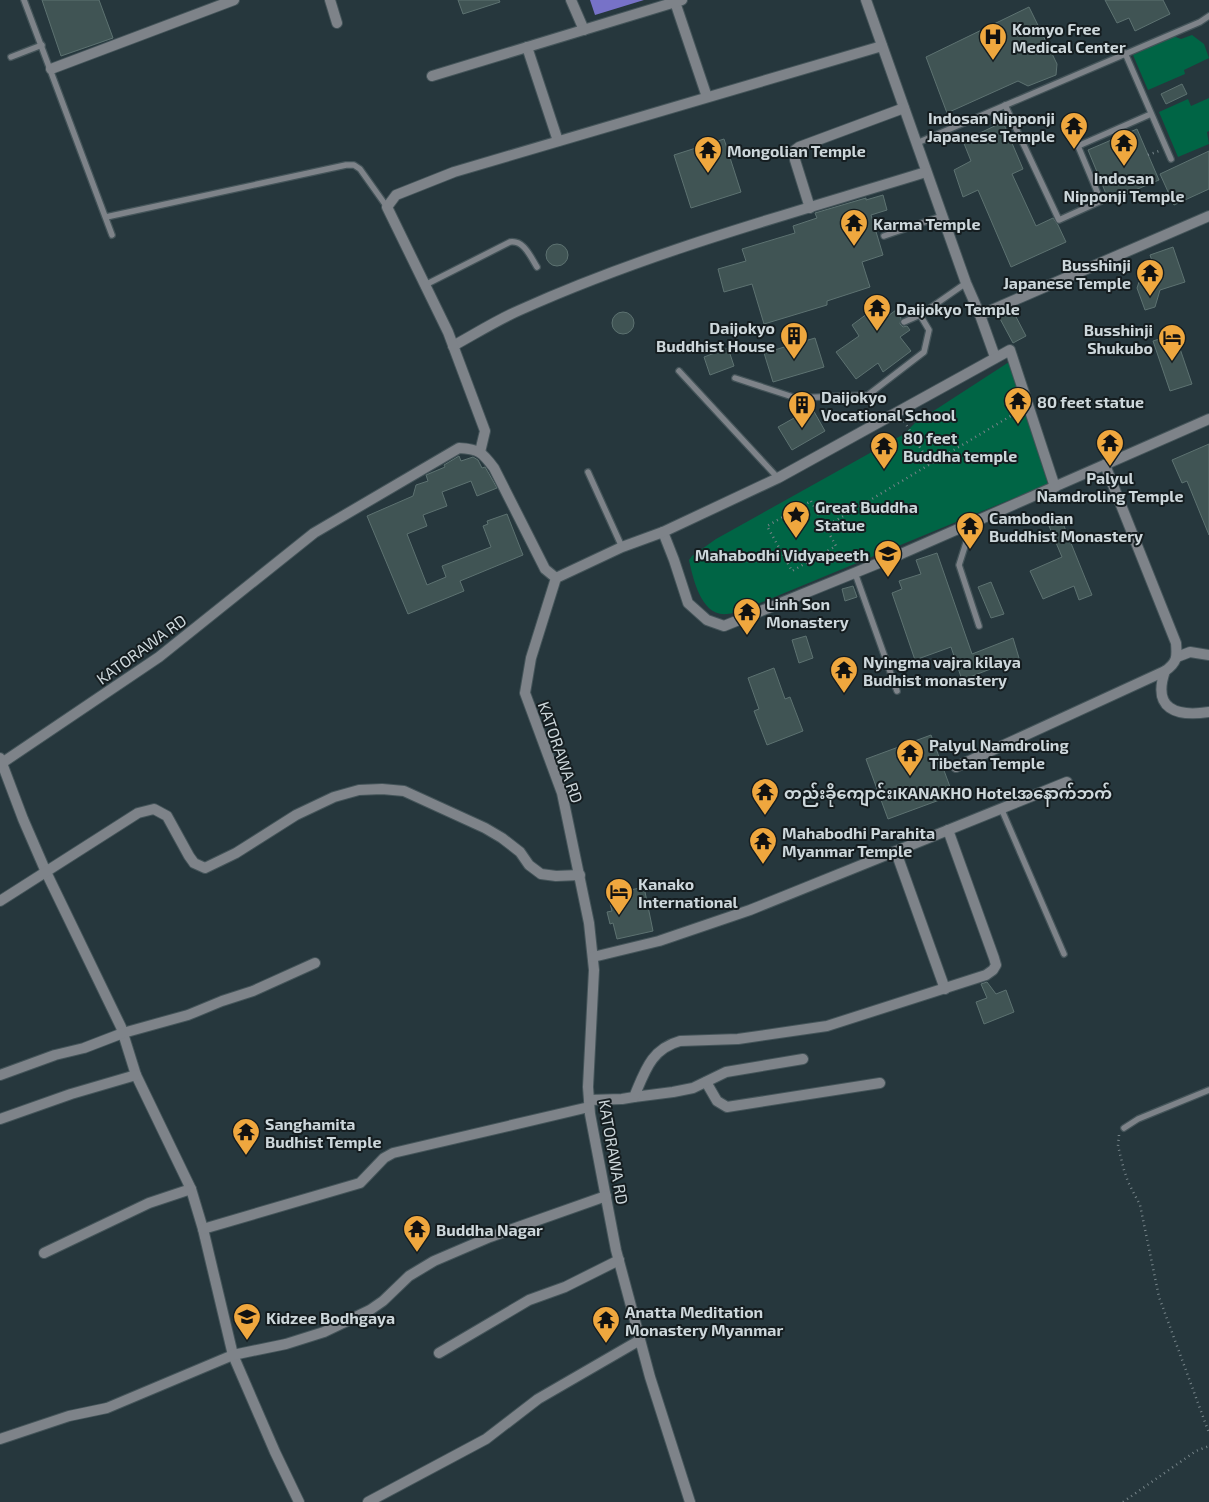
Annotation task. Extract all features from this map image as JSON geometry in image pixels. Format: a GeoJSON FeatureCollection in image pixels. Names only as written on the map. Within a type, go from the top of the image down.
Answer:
{"type":"FeatureCollection","features":[{"type":"Feature","properties":{"kind":"street"},"geometry":{"type":"LineString","coordinates":[[51,69],[234,0]]}},
{"type":"Feature","properties":{"kind":"street"},"geometry":{"type":"LineString","coordinates":[[330,0],[338,23]]}},
{"type":"Feature","properties":{"kind":"street"},"geometry":{"type":"LineString","coordinates":[[571,0],[584,30]]}},
{"type":"Feature","properties":{"kind":"street"},"geometry":{"type":"LineString","coordinates":[[866,0],[966,283],[995,357]]}},
{"type":"Feature","properties":{"kind":"street"},"geometry":{"type":"LineString","coordinates":[[432,76],[678,1],[707,97]]}},
{"type":"Feature","properties":{"kind":"street"},"geometry":{"type":"LineString","coordinates":[[882,46],[454,172],[396,196],[387,207],[453,346],[485,431],[480,452],[484,454],[494,468],[545,569],[556,578],[622,547],[663,532],[778,478],[1010,350],[1055,486]]}},
{"type":"Feature","properties":{"kind":"street"},"geometry":{"type":"LineString","coordinates":[[527,47],[558,141]]}},
{"type":"Feature","properties":{"kind":"street"},"geometry":{"type":"LineString","coordinates":[[810,208],[795,160],[795,150],[904,108]]}},
{"type":"Feature","properties":{"kind":"street"},"geometry":{"type":"LineString","coordinates":[[453,346],[518,311],[574,287],[657,256],[926,172]]}},
{"type":"Feature","properties":{"kind":"street"},"geometry":{"type":"LineString","coordinates":[[980,315],[1209,216]]}},
{"type":"Feature","properties":{"kind":"street"},"geometry":{"type":"LineString","coordinates":[[663,532],[688,603],[707,620],[724,626],[972,524],[1209,419]]}},
{"type":"Feature","properties":{"kind":"street","name":"KATORAWA RD"},"geometry":{"type":"LineString","coordinates":[[1,762],[166,652],[314,533],[459,448],[473,448],[480,452]]}},
{"type":"Feature","properties":{"kind":"street"},"geometry":{"type":"LineString","coordinates":[[956,767],[1165,671],[1172,666],[1177,657],[1176,643],[1105,465]]}},
{"type":"Feature","properties":{"kind":"street","name":"KATORAWA RD"},"geometry":{"type":"LineString","coordinates":[[556,578],[532,658],[525,693],[562,793],[588,914],[593,957],[594,988],[589,1103],[619,1260],[640,1340],[690,1502]]}},
{"type":"Feature","properties":{"kind":"street"},"geometry":{"type":"LineString","coordinates":[[1177,657],[1190,652],[1209,655]]}},
{"type":"Feature","properties":{"kind":"street"},"geometry":{"type":"LineString","coordinates":[[1165,671],[1160,685],[1164,700],[1174,711],[1192,715],[1209,712]]}},
{"type":"Feature","properties":{"kind":"street"},"geometry":{"type":"LineString","coordinates":[[1,762],[22,819],[123,1033],[136,1075],[191,1189],[203,1229],[233,1355],[299,1502]]}},
{"type":"Feature","properties":{"kind":"street"},"geometry":{"type":"LineString","coordinates":[[593,957],[659,941],[750,910],[1067,782]]}},
{"type":"Feature","properties":{"kind":"street"},"geometry":{"type":"LineString","coordinates":[[0,900],[138,812],[154,809],[167,816],[194,863],[205,868],[236,853],[296,815],[334,797],[359,790],[382,789],[404,791],[485,828],[520,852],[529,865],[541,874],[556,876],[580,875]]}},
{"type":"Feature","properties":{"kind":"street"},"geometry":{"type":"LineString","coordinates":[[634,1097],[648,1064],[659,1051],[672,1043],[680,1041],[738,1039],[827,1026],[945,989],[986,975],[992,970],[996,965],[948,830]]}},
{"type":"Feature","properties":{"kind":"street"},"geometry":{"type":"LineString","coordinates":[[896,852],[945,989]]}},
{"type":"Feature","properties":{"kind":"street"},"geometry":{"type":"LineString","coordinates":[[0,1075],[43,1059],[84,1048],[123,1033],[193,1014],[222,1001],[254,991],[315,963]]}},
{"type":"Feature","properties":{"kind":"street"},"geometry":{"type":"LineString","coordinates":[[203,1229],[360,1183],[384,1158],[393,1153],[589,1103],[693,1088],[726,1072],[803,1059]]}},
{"type":"Feature","properties":{"kind":"street"},"geometry":{"type":"LineString","coordinates":[[0,1119],[80,1091],[136,1075]]}},
{"type":"Feature","properties":{"kind":"street"},"geometry":{"type":"LineString","coordinates":[[706,1082],[717,1101],[727,1107],[880,1083]]}},
{"type":"Feature","properties":{"kind":"street"},"geometry":{"type":"LineString","coordinates":[[44,1253],[149,1203],[191,1189]]}},
{"type":"Feature","properties":{"kind":"street"},"geometry":{"type":"LineString","coordinates":[[0,1439],[69,1416],[108,1408],[233,1355],[286,1344],[324,1332],[370,1310],[384,1301],[409,1276],[434,1261],[490,1237],[606,1196]]}},
{"type":"Feature","properties":{"kind":"street"},"geometry":{"type":"LineString","coordinates":[[439,1353],[529,1300],[565,1287],[619,1260]]}},
{"type":"Feature","properties":{"kind":"street"},"geometry":{"type":"LineString","coordinates":[[368,1502],[387,1497],[486,1439],[538,1399],[640,1340]]}},
{"type":"Feature","properties":{"kind":"lane"},"geometry":{"type":"LineString","coordinates":[[24,0],[112,235]]}},
{"type":"Feature","properties":{"kind":"lane"},"geometry":{"type":"LineString","coordinates":[[917,143],[1200,22],[1209,16]]}},
{"type":"Feature","properties":{"kind":"lane"},"geometry":{"type":"LineString","coordinates":[[11,57],[42,45]]}},
{"type":"Feature","properties":{"kind":"lane"},"geometry":{"type":"LineString","coordinates":[[1124,53],[1171,160]]}},
{"type":"Feature","properties":{"kind":"lane"},"geometry":{"type":"LineString","coordinates":[[1006,105],[1059,220],[1101,201],[1078,146],[1151,114]]}},
{"type":"Feature","properties":{"kind":"lane"},"geometry":{"type":"LineString","coordinates":[[106,217],[346,165],[354,165],[360,168],[387,207]]}},
{"type":"Feature","properties":{"kind":"lane"},"geometry":{"type":"LineString","coordinates":[[884,236],[942,216]]}},
{"type":"Feature","properties":{"kind":"lane"},"geometry":{"type":"LineString","coordinates":[[425,285],[515,241],[522,244],[537,266]]}},
{"type":"Feature","properties":{"kind":"lane"},"geometry":{"type":"LineString","coordinates":[[904,322],[920,315],[966,283]]}},
{"type":"Feature","properties":{"kind":"lane"},"geometry":{"type":"LineString","coordinates":[[735,378],[796,398],[868,395],[924,352],[929,330],[920,315]]}},
{"type":"Feature","properties":{"kind":"lane"},"geometry":{"type":"LineString","coordinates":[[679,371],[778,478]]}},
{"type":"Feature","properties":{"kind":"lane"},"geometry":{"type":"LineString","coordinates":[[588,472],[622,547]]}},
{"type":"Feature","properties":{"kind":"lane"},"geometry":{"type":"LineString","coordinates":[[972,524],[958,565],[979,626]]}},
{"type":"Feature","properties":{"kind":"lane"},"geometry":{"type":"LineString","coordinates":[[855,573],[898,691]]}},
{"type":"Feature","properties":{"kind":"lane"},"geometry":{"type":"LineString","coordinates":[[1000,808],[1064,954]]}},
{"type":"Feature","properties":{"kind":"lane"},"geometry":{"type":"LineString","coordinates":[[1124,1128],[1138,1119],[1209,1090]]}},
{"type":"Feature","properties":{"kind":"path"},"geometry":{"type":"LineString","coordinates":[[826,527],[1028,405]]}},
{"type":"Feature","properties":{"kind":"path"},"geometry":{"type":"LineString","coordinates":[[898,411],[930,464]]}},
{"type":"Feature","properties":{"kind":"path"},"geometry":{"type":"LineString","coordinates":[[812,501],[826,527],[836,546],[792,571],[767,526],[812,501]]}},
{"type":"Feature","properties":{"kind":"path"},"geometry":{"type":"LineString","coordinates":[[1124,1128],[1120,1132],[1118,1146],[1126,1177],[1140,1205],[1159,1297],[1209,1433]]}},
{"type":"Feature","properties":{"kind":"path"},"geometry":{"type":"LineString","coordinates":[[1123,1502],[1196,1451],[1209,1446]]}},
{"type":"Feature","properties":{"kind":"green space"},"geometry":{"type":"Polygon","coordinates":[[[1192,35],[1204,44],[1209,58],[1184,70],[1185,74],[1148,90],[1133,55],[1173,36],[1181,39],[1192,35]]]}},
{"type":"Feature","properties":{"kind":"green space"},"geometry":{"type":"Polygon","coordinates":[[[1209,98],[1209,131],[1207,132],[1209,144],[1178,157],[1159,112],[1188,99],[1191,106],[1209,98]]]}},
{"type":"Feature","properties":{"kind":"green space"},"geometry":{"type":"Polygon","coordinates":[[[1009,362],[1048,484],[743,610],[729,614],[718,613],[705,603],[693,576],[689,560],[692,556],[716,539],[904,434],[915,423],[1009,362]]]}},
{"type":"Feature","properties":{"kind":"shaded area"},"geometry":{"type":"Polygon","coordinates":[[[590,0],[644,0],[595,15],[590,0]]]}},
{"type":"Feature","properties":{"kind":"building"},"geometry":{"type":"Polygon","coordinates":[[[42,0],[99,0],[113,38],[61,56],[42,0]]]}},
{"type":"Feature","properties":{"kind":"building"},"geometry":{"type":"Polygon","coordinates":[[[458,0],[499,0],[500,2],[463,14],[458,0]]]}},
{"type":"Feature","properties":{"kind":"building","name":"Komyo Free Medical Center"},"geometry":{"type":"Polygon","coordinates":[[[1105,0],[1163,0],[1170,14],[1135,31],[1129,18],[1117,23],[1105,0]]]}},
{"type":"Feature","properties":{"kind":"building"},"geometry":{"type":"Polygon","coordinates":[[[1029,7],[1057,64],[1056,75],[1028,86],[1018,81],[947,113],[926,57],[1029,7]]]}},
{"type":"Feature","properties":{"kind":"building"},"geometry":{"type":"Polygon","coordinates":[[[1182,84],[1187,94],[1166,104],[1161,94],[1182,84]]]}},
{"type":"Feature","properties":{"kind":"building"},"geometry":{"type":"Polygon","coordinates":[[[1003,122],[1023,169],[1012,174],[1036,226],[1053,218],[1066,242],[1011,267],[978,190],[963,197],[954,170],[971,161],[963,141],[1003,122]]]}},
{"type":"Feature","properties":{"kind":"building","name":"Indosan Nipponji Temple"},"geometry":{"type":"Polygon","coordinates":[[[1137,129],[1159,180],[1109,201],[1088,150],[1137,129]]]}},
{"type":"Feature","properties":{"kind":"building","name":"Mongolian Temple"},"geometry":{"type":"Polygon","coordinates":[[[724,139],[741,192],[691,208],[674,155],[724,139]]]}},
{"type":"Feature","properties":{"kind":"building"},"geometry":{"type":"Polygon","coordinates":[[[1209,151],[1209,189],[1174,205],[1160,174],[1209,151]]]}},
{"type":"Feature","properties":{"kind":"building"},"geometry":{"type":"Polygon","coordinates":[[[883,195],[887,210],[871,215],[883,255],[862,262],[870,287],[827,301],[827,305],[764,324],[752,284],[724,292],[718,269],[746,261],[742,249],[795,233],[793,226],[817,218],[815,213],[883,195]]]}},
{"type":"Feature","properties":{"kind":"building"},"geometry":{"type":"Polygon","coordinates":[[[557,244],[565,247],[568,255],[565,263],[557,266],[549,263],[546,255],[549,247],[557,244]]]}},
{"type":"Feature","properties":{"kind":"building"},"geometry":{"type":"Polygon","coordinates":[[[1173,247],[1185,282],[1160,290],[1155,307],[1145,310],[1137,288],[1139,282],[1157,276],[1150,255],[1173,247]]]}},
{"type":"Feature","properties":{"kind":"building"},"geometry":{"type":"Polygon","coordinates":[[[875,308],[884,319],[896,310],[901,318],[900,324],[903,327],[907,326],[910,330],[900,337],[911,351],[883,372],[878,363],[856,379],[836,352],[859,336],[852,325],[875,308]]]}},
{"type":"Feature","properties":{"kind":"building"},"geometry":{"type":"Polygon","coordinates":[[[1012,309],[1026,336],[1013,343],[998,315],[1012,309]]]}},
{"type":"Feature","properties":{"kind":"building"},"geometry":{"type":"Polygon","coordinates":[[[623,312],[631,315],[634,323],[631,331],[623,334],[615,331],[612,323],[615,315],[623,312]]]}},
{"type":"Feature","properties":{"kind":"building","name":"Busshinji Shukubo"},"geometry":{"type":"Polygon","coordinates":[[[1175,334],[1192,384],[1170,391],[1153,341],[1175,334]]]}},
{"type":"Feature","properties":{"kind":"building","name":"Daijokyo Buddhist House"},"geometry":{"type":"Polygon","coordinates":[[[815,338],[824,367],[773,382],[764,353],[815,338]]]}},
{"type":"Feature","properties":{"kind":"building"},"geometry":{"type":"Polygon","coordinates":[[[728,348],[734,366],[710,375],[704,357],[728,348]]]}},
{"type":"Feature","properties":{"kind":"building","name":"Daijokyo Vocational School"},"geometry":{"type":"Polygon","coordinates":[[[812,408],[825,431],[792,450],[778,427],[812,408]]]}},
{"type":"Feature","properties":{"kind":"building"},"geometry":{"type":"Polygon","coordinates":[[[1209,444],[1209,535],[1187,481],[1182,483],[1172,460],[1209,444]]]}},
{"type":"Feature","properties":{"kind":"building"},"geometry":{"type":"Polygon","coordinates":[[[459,456],[461,461],[473,457],[478,460],[482,468],[485,467],[497,488],[477,496],[471,481],[442,492],[447,506],[423,515],[427,526],[407,534],[427,585],[446,577],[442,566],[491,547],[483,526],[488,524],[487,521],[507,514],[523,555],[460,581],[464,591],[408,614],[367,516],[413,496],[416,485],[428,481],[426,475],[445,467],[444,465],[459,456]]]}},
{"type":"Feature","properties":{"kind":"building"},"geometry":{"type":"Polygon","coordinates":[[[1062,521],[1092,595],[1079,600],[1074,586],[1043,599],[1030,571],[1062,557],[1049,526],[1062,521]]]}},
{"type":"Feature","properties":{"kind":"building"},"geometry":{"type":"Polygon","coordinates":[[[937,553],[972,654],[1013,638],[1019,658],[962,680],[951,647],[915,660],[892,593],[902,589],[899,581],[921,574],[916,560],[937,553]]]}},
{"type":"Feature","properties":{"kind":"building"},"geometry":{"type":"Polygon","coordinates":[[[991,582],[1004,614],[991,618],[978,587],[991,582]]]}},
{"type":"Feature","properties":{"kind":"building"},"geometry":{"type":"Polygon","coordinates":[[[853,586],[857,597],[845,601],[842,589],[853,586]]]}},
{"type":"Feature","properties":{"kind":"building"},"geometry":{"type":"Polygon","coordinates":[[[806,636],[813,658],[799,663],[792,640],[806,636]]]}},
{"type":"Feature","properties":{"kind":"building"},"geometry":{"type":"Polygon","coordinates":[[[774,668],[785,699],[790,697],[803,731],[767,745],[754,711],[759,709],[748,678],[774,668]]]}},
{"type":"Feature","properties":{"kind":"building","name":"Palyul Namdroling Tibetan Temple"},"geometry":{"type":"Polygon","coordinates":[[[931,735],[953,795],[888,819],[866,759],[931,735]]]}},
{"type":"Feature","properties":{"kind":"building"},"geometry":{"type":"Polygon","coordinates":[[[644,887],[653,931],[617,939],[613,923],[610,924],[607,912],[612,911],[608,895],[644,887]]]}},
{"type":"Feature","properties":{"kind":"building"},"geometry":{"type":"Polygon","coordinates":[[[987,982],[996,994],[1006,990],[1014,1012],[984,1024],[976,1002],[987,998],[981,984],[987,982]]]}},
{"type":"Feature","properties":{"kind":"place","name":"Komyo Free Medical Center"},"geometry":{"type":"Point","coordinates":[993,61]}},
{"type":"Feature","properties":{"kind":"place","name":"Indosan Nipponji Japanese Temple"},"geometry":{"type":"Point","coordinates":[1074,150]}},
{"type":"Feature","properties":{"kind":"place","name":"Indosan Nipponji Temple"},"geometry":{"type":"Point","coordinates":[1124,167]}},
{"type":"Feature","properties":{"kind":"place","name":"Mongolian Temple"},"geometry":{"type":"Point","coordinates":[708,174]}},
{"type":"Feature","properties":{"kind":"place","name":"Karma Temple"},"geometry":{"type":"Point","coordinates":[854,247]}},
{"type":"Feature","properties":{"kind":"place","name":"Busshinji Japanese Temple"},"geometry":{"type":"Point","coordinates":[1150,297]}},
{"type":"Feature","properties":{"kind":"place","name":"Daijokyo Temple"},"geometry":{"type":"Point","coordinates":[877,332]}},
{"type":"Feature","properties":{"kind":"place","name":"Daijokyo Buddhist House"},"geometry":{"type":"Point","coordinates":[794,360]}},
{"type":"Feature","properties":{"kind":"place","name":"Busshinji Shukubo"},"geometry":{"type":"Point","coordinates":[1172,362]}},
{"type":"Feature","properties":{"kind":"place","name":"80 feet statue"},"geometry":{"type":"Point","coordinates":[1018,425]}},
{"type":"Feature","properties":{"kind":"place","name":"Daijokyo Vocational School"},"geometry":{"type":"Point","coordinates":[802,429]}},
{"type":"Feature","properties":{"kind":"place","name":"Palyul Namdroling Temple"},"geometry":{"type":"Point","coordinates":[1110,467]}},
{"type":"Feature","properties":{"kind":"place","name":"80 feet Buddha temple"},"geometry":{"type":"Point","coordinates":[884,470]}},
{"type":"Feature","properties":{"kind":"place","name":"Great Buddha Statue"},"geometry":{"type":"Point","coordinates":[796,539]}},
{"type":"Feature","properties":{"kind":"place","name":"Cambodian Buddhist Monastery"},"geometry":{"type":"Point","coordinates":[970,550]}},
{"type":"Feature","properties":{"kind":"place","name":"Mahabodhi Vidyapeeth"},"geometry":{"type":"Point","coordinates":[888,578]}},
{"type":"Feature","properties":{"kind":"place","name":"Linh Son Monastery"},"geometry":{"type":"Point","coordinates":[747,636]}},
{"type":"Feature","properties":{"kind":"place","name":"Nyingma vajra kilaya Budhist monastery"},"geometry":{"type":"Point","coordinates":[844,694]}},
{"type":"Feature","properties":{"kind":"place","name":"Palyul Namdroling Tibetan Temple"},"geometry":{"type":"Point","coordinates":[910,777]}},
{"type":"Feature","properties":{"kind":"place","name":"တည်းခိုကျောင်း၊KANAKHO Hotelအနောက်ဘက်"},"geometry":{"type":"Point","coordinates":[765,816]}},
{"type":"Feature","properties":{"kind":"place","name":"Mahabodhi Parahita Myanmar Temple"},"geometry":{"type":"Point","coordinates":[763,865]}},
{"type":"Feature","properties":{"kind":"place","name":"Kanako International"},"geometry":{"type":"Point","coordinates":[619,916]}},
{"type":"Feature","properties":{"kind":"place","name":"Sanghamita Budhist Temple"},"geometry":{"type":"Point","coordinates":[246,1156]}},
{"type":"Feature","properties":{"kind":"place","name":"Buddha Nagar"},"geometry":{"type":"Point","coordinates":[417,1253]}},
{"type":"Feature","properties":{"kind":"place","name":"Kidzee Bodhgaya"},"geometry":{"type":"Point","coordinates":[247,1341]}},
{"type":"Feature","properties":{"kind":"place","name":"Anatta Meditation Monastery Myanmar"},"geometry":{"type":"Point","coordinates":[606,1344]}}]}
